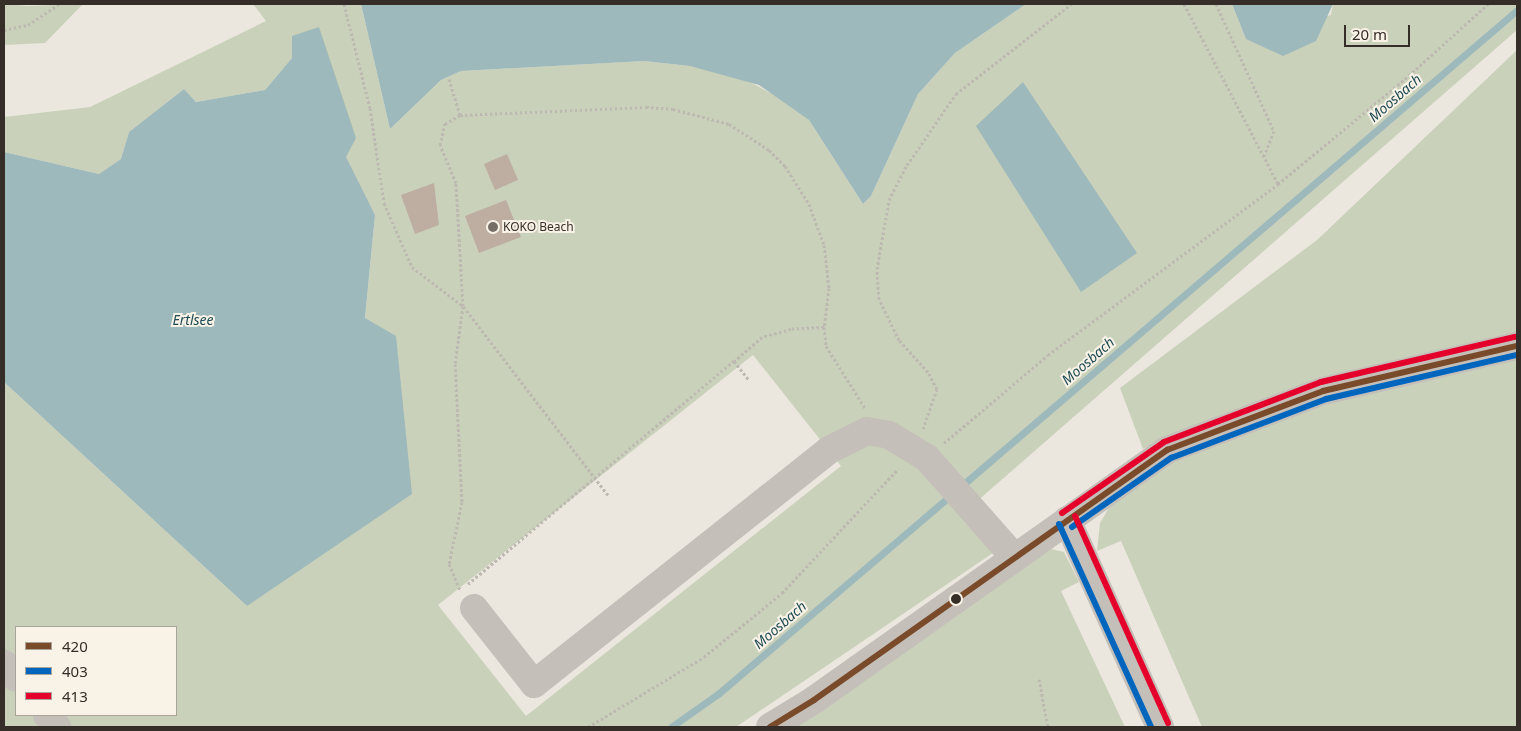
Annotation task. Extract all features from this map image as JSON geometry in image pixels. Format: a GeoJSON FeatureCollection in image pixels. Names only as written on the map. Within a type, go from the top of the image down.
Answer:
{"type":"FeatureCollection","features":[{"type":"Feature","properties":{"kind":"street"},"geometry":{"type":"LineString","coordinates":[[770,727],[1015,558],[1167,450],[1323,391],[1517,346]]}},
{"type":"Feature","properties":{"kind":"street"},"geometry":{"type":"LineString","coordinates":[[467,600],[534,684],[829,450],[867,431],[880,432],[927,462],[967,501],[1015,558]]}},
{"type":"Feature","properties":{"kind":"street"},"geometry":{"type":"LineString","coordinates":[[1067,520],[1160,727]]}},
{"type":"Feature","properties":{"kind":"street"},"geometry":{"type":"LineString","coordinates":[[4,664],[15,677]]}},
{"type":"Feature","properties":{"kind":"street"},"geometry":{"type":"LineString","coordinates":[[48,716],[57,727]]}},
{"type":"Feature","properties":{"kind":"path"},"geometry":{"type":"LineString","coordinates":[[4,30],[28,25],[59,4]]}},
{"type":"Feature","properties":{"kind":"path"},"geometry":{"type":"LineString","coordinates":[[344,4],[370,108],[384,204],[412,267],[463,306],[608,495]]}},
{"type":"Feature","properties":{"kind":"path"},"geometry":{"type":"LineString","coordinates":[[927,462],[928,421],[937,389],[928,372],[899,340],[879,299],[877,269],[888,200],[907,165],[956,94],[1072,4]]}},
{"type":"Feature","properties":{"kind":"path"},"geometry":{"type":"LineString","coordinates":[[1184,4],[1278,184]]}},
{"type":"Feature","properties":{"kind":"path"},"geometry":{"type":"LineString","coordinates":[[1216,4],[1274,131],[1264,156]]}},
{"type":"Feature","properties":{"kind":"path"},"geometry":{"type":"LineString","coordinates":[[588,727],[704,657],[782,593],[899,468],[927,462],[1048,356],[1278,184],[1405,79],[1488,4]]}},
{"type":"Feature","properties":{"kind":"path"},"geometry":{"type":"LineString","coordinates":[[449,79],[460,114]]}},
{"type":"Feature","properties":{"kind":"path"},"geometry":{"type":"LineString","coordinates":[[824,327],[791,329],[762,337],[595,477],[467,600],[449,564],[462,502],[455,364],[463,306],[460,224],[456,183],[440,145],[445,124],[460,114],[646,107],[707,117],[752,136],[785,166],[809,204],[824,245],[829,288],[824,327],[826,346],[880,432]]}},
{"type":"Feature","properties":{"kind":"path"},"geometry":{"type":"LineString","coordinates":[[734,361],[748,379]]}},
{"type":"Feature","properties":{"kind":"path"},"geometry":{"type":"LineString","coordinates":[[1039,679],[1048,727]]}},
{"type":"Feature","properties":{"kind":"green space"},"geometry":{"type":"Polygon","coordinates":[[[4,4],[28,6],[83,4],[45,43],[4,45],[4,4]]]}},
{"type":"Feature","properties":{"kind":"green space"},"geometry":{"type":"Polygon","coordinates":[[[253,4],[361,4],[390,129],[441,80],[461,71],[644,61],[690,66],[742,78],[782,99],[809,120],[863,204],[871,196],[918,94],[955,53],[1026,4],[1232,4],[1246,39],[1331,15],[1333,4],[1517,4],[1517,30],[967,510],[993,553],[736,727],[4,727],[4,382],[247,606],[365,319],[375,215],[292,58],[265,90],[196,102],[184,89],[129,132],[121,159],[99,174],[4,152],[4,117],[90,107],[266,21],[253,4]],[[753,355],[438,605],[526,716],[841,466],[753,355]]]}},
{"type":"Feature","properties":{"kind":"green space"},"geometry":{"type":"Polygon","coordinates":[[[1517,50],[1517,338],[1185,430],[1143,449],[1120,388],[1317,240],[1517,50]]]}},
{"type":"Feature","properties":{"kind":"green space"},"geometry":{"type":"Polygon","coordinates":[[[1517,355],[1517,727],[1202,727],[1121,541],[1097,551],[1100,523],[1110,506],[1159,465],[1281,414],[1517,355]]]}},
{"type":"Feature","properties":{"kind":"green space"},"geometry":{"type":"Polygon","coordinates":[[[1051,549],[1064,552],[1079,582],[1061,591],[1125,727],[786,727],[1051,549]]]}},
{"type":"Feature","properties":{"kind":"water"},"geometry":{"type":"Polygon","coordinates":[[[361,4],[1026,4],[955,53],[918,94],[871,196],[863,204],[809,120],[759,85],[690,66],[644,61],[461,71],[441,80],[390,129],[361,4]]]}},
{"type":"Feature","properties":{"kind":"water"},"geometry":{"type":"Polygon","coordinates":[[[1232,4],[1333,4],[1316,41],[1283,56],[1246,39],[1232,4]]]}},
{"type":"Feature","properties":{"kind":"water","name":"Ertlsee"},"geometry":{"type":"Polygon","coordinates":[[[319,27],[356,138],[346,157],[375,215],[365,318],[396,336],[412,494],[247,606],[4,382],[4,152],[99,174],[121,159],[129,132],[184,89],[196,102],[265,90],[292,58],[292,36],[319,27]]]}},
{"type":"Feature","properties":{"kind":"water"},"geometry":{"type":"Polygon","coordinates":[[[1023,82],[1137,253],[1081,292],[976,126],[1023,82]]]}},
{"type":"Feature","properties":{"kind":"building"},"geometry":{"type":"Polygon","coordinates":[[[507,154],[518,180],[495,190],[484,164],[507,154]]]}},
{"type":"Feature","properties":{"kind":"building"},"geometry":{"type":"Polygon","coordinates":[[[434,183],[439,225],[415,234],[401,195],[434,183]]]}},
{"type":"Feature","properties":{"kind":"building","name":"KOKO Beach"},"geometry":{"type":"Polygon","coordinates":[[[506,200],[521,237],[479,253],[465,216],[506,200]]]}},
{"type":"Feature","properties":{"kind":"waterway","name":"Moosbach"},"geometry":{"type":"LineString","coordinates":[[959,488],[1517,10]]}},
{"type":"Feature","properties":{"kind":"waterway","name":"Moosbach"},"geometry":{"type":"LineString","coordinates":[[671,727],[718,694],[951,495]]}},
{"type":"Feature","properties":{"kind":"transit line","name":"413"},"geometry":{"type":"LineString","coordinates":[[1062,513],[1164,442],[1321,382],[1515,337]]}},
{"type":"Feature","properties":{"kind":"transit line","name":"420"},"geometry":{"type":"LineString","coordinates":[[770,727],[814,700],[1167,450],[1323,391],[1517,346]]}},
{"type":"Feature","properties":{"kind":"transit line","name":"403"},"geometry":{"type":"LineString","coordinates":[[1072,527],[1171,458],[1326,399],[1517,355]]}},
{"type":"Feature","properties":{"kind":"transit line","name":"413"},"geometry":{"type":"LineString","coordinates":[[1075,516],[1168,723]]}},
{"type":"Feature","properties":{"kind":"transit line","name":"403"},"geometry":{"type":"LineString","coordinates":[[1059,524],[1151,727]]}},
{"type":"Feature","properties":{"kind":"place","name":"KOKO Beach"},"geometry":{"type":"Point","coordinates":[493,227]}}]}
